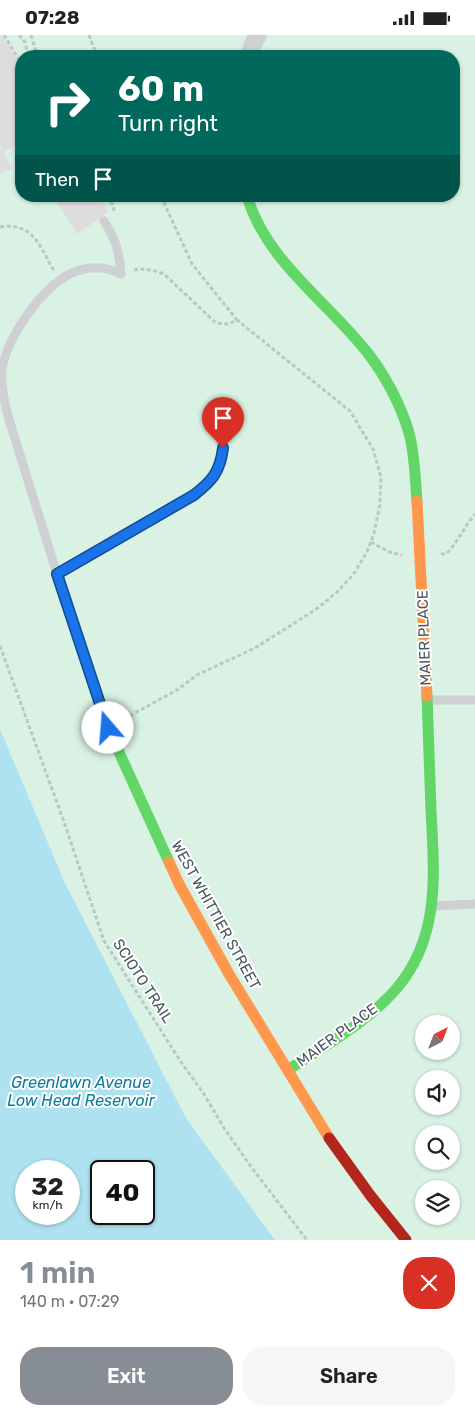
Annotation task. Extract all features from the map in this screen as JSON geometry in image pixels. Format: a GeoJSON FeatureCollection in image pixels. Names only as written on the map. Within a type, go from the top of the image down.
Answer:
{"type":"FeatureCollection","features":[{"type":"Feature","properties":{"kind":"street"},"geometry":{"type":"LineString","coordinates":[[251,50],[258,35]]}},
{"type":"Feature","properties":{"kind":"street","name":"MAIER PLACE"},"geometry":{"type":"LineString","coordinates":[[249,202],[262,232],[278,255],[366,353],[385,379],[403,417],[414,458],[420,556],[434,881],[432,906],[420,952],[396,989],[375,1010],[288,1069]]}},
{"type":"Feature","properties":{"kind":"street","name":"WEST WHITTIER STREET"},"geometry":{"type":"LineString","coordinates":[[57,574],[108,728],[179,884],[229,974],[330,1139],[370,1195],[406,1240]]}},
{"type":"Feature","properties":{"kind":"lane"},"geometry":{"type":"LineString","coordinates":[[104,221],[114,238],[119,253],[121,274]]}},
{"type":"Feature","properties":{"kind":"lane"},"geometry":{"type":"LineString","coordinates":[[121,274],[111,268],[96,267],[76,270],[59,279],[42,294],[21,324],[8,349],[2,369],[4,395],[10,422],[57,574],[194,495],[207,485],[217,472],[221,462],[223,448],[219,430]]}},
{"type":"Feature","properties":{"kind":"lane"},"geometry":{"type":"LineString","coordinates":[[426,700],[475,700]]}},
{"type":"Feature","properties":{"kind":"lane"},"geometry":{"type":"LineString","coordinates":[[432,906],[475,904]]}},
{"type":"Feature","properties":{"kind":"path"},"geometry":{"type":"LineString","coordinates":[[4,35],[15,53]]}},
{"type":"Feature","properties":{"kind":"path"},"geometry":{"type":"LineString","coordinates":[[19,35],[25,42],[27,50]]}},
{"type":"Feature","properties":{"kind":"path"},"geometry":{"type":"LineString","coordinates":[[31,35],[36,50]]}},
{"type":"Feature","properties":{"kind":"path"},"geometry":{"type":"LineString","coordinates":[[89,35],[95,50]]}},
{"type":"Feature","properties":{"kind":"path"},"geometry":{"type":"LineString","coordinates":[[108,728],[177,690],[197,675],[255,648],[318,608],[353,575],[367,552],[374,533],[380,505],[381,477],[373,449],[350,411],[237,320],[192,264],[164,202]]}},
{"type":"Feature","properties":{"kind":"path"},"geometry":{"type":"LineString","coordinates":[[0,227],[20,228],[33,235],[59,279]]}},
{"type":"Feature","properties":{"kind":"path"},"geometry":{"type":"LineString","coordinates":[[121,274],[139,269],[164,274],[216,323],[228,324],[237,320]]}},
{"type":"Feature","properties":{"kind":"path","name":"SCIOTO TRAIL"},"geometry":{"type":"LineString","coordinates":[[0,646],[64,822],[104,941],[204,1094],[224,1128],[307,1240]]}},
{"type":"Feature","properties":{"kind":"green space"},"geometry":{"type":"Polygon","coordinates":[[[0,35],[475,35],[475,1240],[275,1240],[186,1118],[65,883],[0,729],[0,35]]]}},
{"type":"Feature","properties":{"kind":"water","name":"Greenlawn Avenue Low Head Reservoir"},"geometry":{"type":"Polygon","coordinates":[[[0,729],[65,883],[186,1118],[275,1240],[0,1240],[0,729]]]}},
{"type":"Feature","properties":{"kind":"building"},"geometry":{"type":"Polygon","coordinates":[[[0,35],[2,35],[15,56],[15,146],[4,152],[13,168],[0,175],[0,35]]]}},
{"type":"Feature","properties":{"kind":"building"},"geometry":{"type":"Polygon","coordinates":[[[57,202],[103,202],[109,212],[77,234],[57,202]]]}},
{"type":"Feature","properties":{"kind":"traffic: fast"},"geometry":{"type":"LineString","coordinates":[[249,202],[268,241],[299,279],[351,333],[374,361],[386,380],[402,412],[409,433],[414,458],[417,501]]}},
{"type":"Feature","properties":{"kind":"traffic: fast"},"geometry":{"type":"LineString","coordinates":[[57,574],[108,728],[169,862]]}},
{"type":"Feature","properties":{"kind":"traffic: fast"},"geometry":{"type":"LineString","coordinates":[[288,1070],[346,1032],[386,1000],[411,968],[421,947],[432,903],[433,880],[427,696]]}},
{"type":"Feature","properties":{"kind":"traffic: slow"},"geometry":{"type":"LineString","coordinates":[[417,501],[427,696]]}},
{"type":"Feature","properties":{"kind":"traffic: slow"},"geometry":{"type":"LineString","coordinates":[[169,862],[179,884],[229,974],[329,1138]]}},
{"type":"Feature","properties":{"kind":"traffic: jam"},"geometry":{"type":"LineString","coordinates":[[329,1138],[370,1195],[406,1240]]}},
{"type":"Feature","properties":{"kind":"route"},"geometry":{"type":"LineString","coordinates":[[108,728],[57,574],[194,495],[207,485],[217,472],[223,448]]}}]}
